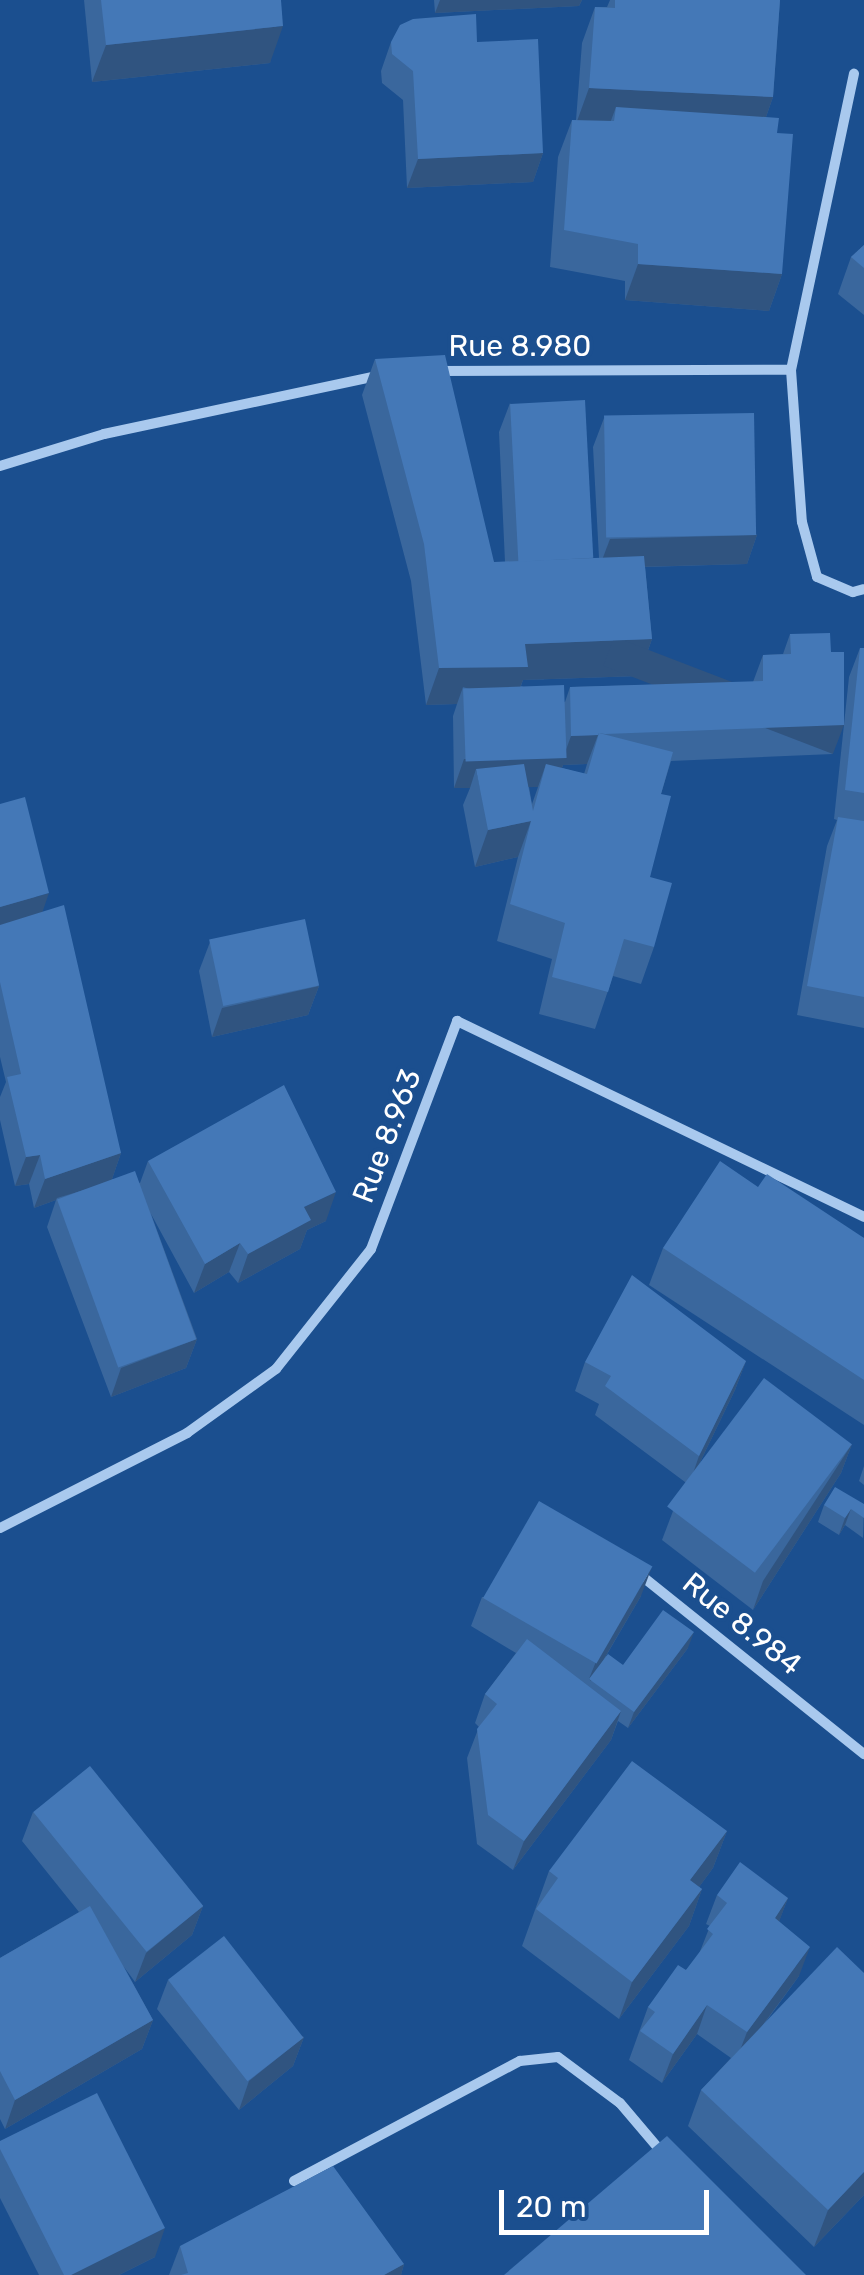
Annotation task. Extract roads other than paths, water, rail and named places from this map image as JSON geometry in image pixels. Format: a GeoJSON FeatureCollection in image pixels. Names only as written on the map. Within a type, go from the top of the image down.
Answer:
{"type":"FeatureCollection","features":[{"type":"Feature","properties":{"kind":"street"},"geometry":{"type":"LineString","coordinates":[[854,74],[791,370],[802,522],[817,577],[853,592],[864,590]]}},
{"type":"Feature","properties":{"kind":"street","name":"Rue 8.980"},"geometry":{"type":"LineString","coordinates":[[419,371],[791,370]]}},
{"type":"Feature","properties":{"kind":"street"},"geometry":{"type":"LineString","coordinates":[[0,466],[104,434],[399,371]]}},
{"type":"Feature","properties":{"kind":"street","name":"Rue 8.963"},"geometry":{"type":"LineString","coordinates":[[0,1528],[188,1433],[276,1369],[371,1249],[457,1020],[864,1217]]}},
{"type":"Feature","properties":{"kind":"street","name":"Rue 8.984"},"geometry":{"type":"LineString","coordinates":[[634,1570],[864,1754]]}},
{"type":"Feature","properties":{"kind":"street"},"geometry":{"type":"LineString","coordinates":[[294,2181],[520,2062],[558,2057],[620,2103],[668,2160]]}}]}
